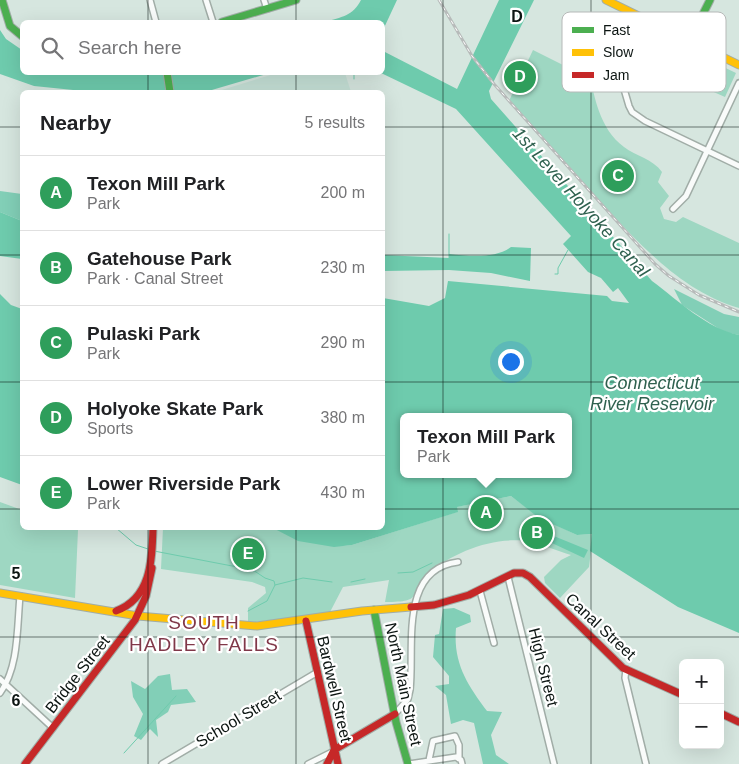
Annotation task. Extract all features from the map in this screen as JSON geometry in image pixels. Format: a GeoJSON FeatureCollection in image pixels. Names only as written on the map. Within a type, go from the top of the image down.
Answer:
{"type":"FeatureCollection","features":[{"type":"Feature","properties":{"kind":"main road"},"geometry":{"type":"LineString","coordinates":[[2,0],[10,26],[20,34]]}},
{"type":"Feature","properties":{"kind":"main road"},"geometry":{"type":"LineString","coordinates":[[229,20],[296,0]]}},
{"type":"Feature","properties":{"kind":"main road"},"geometry":{"type":"LineString","coordinates":[[606,0],[629,12]]}},
{"type":"Feature","properties":{"kind":"main road"},"geometry":{"type":"LineString","coordinates":[[704,12],[710,0]]}},
{"type":"Feature","properties":{"kind":"main road"},"geometry":{"type":"LineString","coordinates":[[726,58],[739,65]]}},
{"type":"Feature","properties":{"kind":"main road"},"geometry":{"type":"LineString","coordinates":[[167,75],[170,90]]}},
{"type":"Feature","properties":{"kind":"main road","name":"Bridge Street"},"geometry":{"type":"LineString","coordinates":[[25,764],[138,616],[148,591],[152,568],[154,530]]}},
{"type":"Feature","properties":{"kind":"main road"},"geometry":{"type":"LineString","coordinates":[[110,612],[124,609],[135,600],[152,568]]}},
{"type":"Feature","properties":{"kind":"main road","name":"Canal Street"},"geometry":{"type":"LineString","coordinates":[[508,577],[521,572],[530,577],[626,670],[679,693]]}},
{"type":"Feature","properties":{"kind":"main road"},"geometry":{"type":"LineString","coordinates":[[0,592],[138,616],[249,626],[306,621],[374,610],[447,602],[480,591],[508,577]]}},
{"type":"Feature","properties":{"kind":"main road","name":"North Main Street"},"geometry":{"type":"LineString","coordinates":[[374,610],[395,714],[408,764]]}},
{"type":"Feature","properties":{"kind":"main road","name":"Bardwell Street"},"geometry":{"type":"LineString","coordinates":[[306,621],[316,673],[338,764]]}},
{"type":"Feature","properties":{"kind":"main road"},"geometry":{"type":"LineString","coordinates":[[327,764],[334,750],[395,714]]}},
{"type":"Feature","properties":{"kind":"main road"},"geometry":{"type":"LineString","coordinates":[[724,715],[739,722]]}},
{"type":"Feature","properties":{"kind":"street"},"geometry":{"type":"LineString","coordinates":[[150,0],[155,20]]}},
{"type":"Feature","properties":{"kind":"street"},"geometry":{"type":"LineString","coordinates":[[206,0],[212,20]]}},
{"type":"Feature","properties":{"kind":"street"},"geometry":{"type":"LineString","coordinates":[[264,0],[267,9]]}},
{"type":"Feature","properties":{"kind":"street"},"geometry":{"type":"LineString","coordinates":[[673,209],[686,196],[739,83]]}},
{"type":"Feature","properties":{"kind":"street"},"geometry":{"type":"LineString","coordinates":[[624,92],[628,106],[632,112],[645,121],[739,166]]}},
{"type":"Feature","properties":{"kind":"street"},"geometry":{"type":"LineString","coordinates":[[395,714],[408,699],[410,690],[412,607],[422,586],[432,574],[444,566],[458,562]]}},
{"type":"Feature","properties":{"kind":"street","name":"High Street"},"geometry":{"type":"LineString","coordinates":[[508,577],[554,764]]}},
{"type":"Feature","properties":{"kind":"street"},"geometry":{"type":"LineString","coordinates":[[480,591],[494,643]]}},
{"type":"Feature","properties":{"kind":"street"},"geometry":{"type":"LineString","coordinates":[[0,693],[7,684],[12,666],[20,596]]}},
{"type":"Feature","properties":{"kind":"street"},"geometry":{"type":"LineString","coordinates":[[626,670],[625,678],[646,764]]}},
{"type":"Feature","properties":{"kind":"street","name":"School Street"},"geometry":{"type":"LineString","coordinates":[[162,764],[316,673]]}},
{"type":"Feature","properties":{"kind":"street"},"geometry":{"type":"LineString","coordinates":[[0,679],[53,728]]}},
{"type":"Feature","properties":{"kind":"street"},"geometry":{"type":"LineString","coordinates":[[429,760],[433,741],[455,736],[459,745],[459,759],[462,764]]}},
{"type":"Feature","properties":{"kind":"street"},"geometry":{"type":"LineString","coordinates":[[308,764],[334,750]]}},
{"type":"Feature","properties":{"kind":"street"},"geometry":{"type":"LineString","coordinates":[[408,764],[429,760],[459,759]]}},
{"type":"Feature","properties":{"kind":"shaded area"},"geometry":{"type":"Polygon","coordinates":[[[533,50],[562,64],[562,92],[594,92],[599,112],[609,131],[624,147],[654,164],[662,172],[658,182],[669,196],[660,208],[664,219],[676,222],[683,217],[739,243],[739,308],[702,292],[669,270],[625,229],[547,144],[509,101],[514,90],[507,83],[517,64],[525,67],[533,50]]]}},
{"type":"Feature","properties":{"kind":"shaded area"},"geometry":{"type":"Polygon","coordinates":[[[726,68],[736,73],[725,97],[714,92],[726,92],[726,68]]]}},
{"type":"Feature","properties":{"kind":"shaded area"},"geometry":{"type":"Polygon","coordinates":[[[270,75],[346,75],[350,90],[222,90],[270,75]]]}},
{"type":"Feature","properties":{"kind":"shaded area"},"geometry":{"type":"Polygon","coordinates":[[[0,191],[20,194],[20,220],[0,212],[0,191]]]}},
{"type":"Feature","properties":{"kind":"shaded area"},"geometry":{"type":"Polygon","coordinates":[[[674,289],[724,314],[739,317],[739,335],[724,332],[682,305],[674,289]]]}},
{"type":"Feature","properties":{"kind":"shaded area"},"geometry":{"type":"Polygon","coordinates":[[[511,496],[539,517],[577,535],[593,534],[589,567],[560,598],[545,583],[544,577],[561,560],[571,555],[536,543],[518,540],[490,543],[463,552],[438,566],[422,581],[414,596],[406,600],[385,602],[389,580],[343,587],[330,612],[248,623],[248,608],[266,593],[265,587],[252,582],[161,569],[163,530],[285,530],[315,542],[343,546],[352,545],[457,512],[456,507],[511,496]]]}},
{"type":"Feature","properties":{"kind":"shaded area"},"geometry":{"type":"Polygon","coordinates":[[[0,502],[20,509],[20,530],[78,530],[75,598],[0,585],[0,502]]]}},
{"type":"Feature","properties":{"kind":"shaded area"},"geometry":{"type":"Polygon","coordinates":[[[454,608],[470,615],[471,622],[456,628],[459,663],[473,692],[487,711],[502,712],[491,735],[496,755],[509,764],[483,764],[474,723],[463,720],[451,724],[446,695],[435,686],[449,684],[449,676],[433,657],[435,635],[439,634],[443,609],[454,608]]]}},
{"type":"Feature","properties":{"kind":"shaded area"},"geometry":{"type":"Polygon","coordinates":[[[170,674],[172,690],[187,689],[196,702],[171,705],[168,712],[156,720],[158,737],[150,729],[141,740],[134,736],[143,714],[133,697],[131,681],[145,689],[158,676],[170,674]]]}},
{"type":"Feature","properties":{"kind":"water"},"geometry":{"type":"Polygon","coordinates":[[[361,0],[397,0],[385,26],[385,20],[331,20],[350,13],[361,0]]]}},
{"type":"Feature","properties":{"kind":"water"},"geometry":{"type":"Polygon","coordinates":[[[499,0],[534,0],[489,91],[491,99],[652,281],[704,320],[739,335],[739,633],[678,607],[590,551],[592,534],[577,535],[548,522],[544,532],[588,550],[584,558],[539,537],[523,534],[525,529],[534,530],[539,518],[511,496],[457,507],[458,512],[352,545],[334,547],[298,541],[277,530],[385,530],[385,298],[429,306],[445,298],[448,281],[607,296],[612,301],[629,303],[618,288],[613,292],[601,278],[588,272],[563,244],[571,236],[456,109],[385,75],[385,52],[457,89],[499,0]]]}},
{"type":"Feature","properties":{"kind":"water"},"geometry":{"type":"Polygon","coordinates":[[[0,30],[6,39],[20,49],[20,75],[263,75],[212,90],[73,90],[34,86],[0,74],[0,30]]]}},
{"type":"Feature","properties":{"kind":"water"},"geometry":{"type":"Polygon","coordinates":[[[0,212],[20,220],[20,259],[0,256],[0,212]]]}},
{"type":"Feature","properties":{"kind":"water"},"geometry":{"type":"Polygon","coordinates":[[[511,247],[531,248],[530,281],[491,273],[449,270],[385,271],[385,255],[449,258],[449,254],[473,256],[490,255],[505,251],[511,247]]]}},
{"type":"Feature","properties":{"kind":"water"},"geometry":{"type":"Polygon","coordinates":[[[0,294],[11,305],[20,308],[20,484],[0,477],[0,294]]]}},
{"type":"Feature","properties":{"kind":"waterway"},"geometry":{"type":"LineString","coordinates":[[449,234],[449,258]]}},
{"type":"Feature","properties":{"kind":"waterway"},"geometry":{"type":"LineString","coordinates":[[555,274],[558,274],[558,268],[568,250]]}},
{"type":"Feature","properties":{"kind":"waterway"},"geometry":{"type":"LineString","coordinates":[[118,530],[136,545],[148,549]]}},
{"type":"Feature","properties":{"kind":"waterway"},"geometry":{"type":"LineString","coordinates":[[154,551],[253,570],[265,578],[274,581],[275,585],[267,601],[248,611]]}},
{"type":"Feature","properties":{"kind":"waterway"},"geometry":{"type":"LineString","coordinates":[[398,573],[413,572],[432,563]]}},
{"type":"Feature","properties":{"kind":"waterway"},"geometry":{"type":"LineString","coordinates":[[275,585],[303,578],[332,582]]}},
{"type":"Feature","properties":{"kind":"waterway"},"geometry":{"type":"LineString","coordinates":[[351,582],[365,579]]}},
{"type":"Feature","properties":{"kind":"waterway"},"geometry":{"type":"LineString","coordinates":[[124,753],[176,696]]}},
{"type":"Feature","properties":{"kind":"railway"},"geometry":{"type":"LineString","coordinates":[[439,0],[472,56],[494,84],[655,264],[669,276],[699,295],[739,312]]}},
{"type":"Feature","properties":{"kind":"traffic: fast"},"geometry":{"type":"LineString","coordinates":[[2,0],[10,26],[20,34]]}},
{"type":"Feature","properties":{"kind":"traffic: fast"},"geometry":{"type":"LineString","coordinates":[[229,20],[296,0]]}},
{"type":"Feature","properties":{"kind":"traffic: fast"},"geometry":{"type":"LineString","coordinates":[[704,12],[710,0]]}},
{"type":"Feature","properties":{"kind":"traffic: fast"},"geometry":{"type":"LineString","coordinates":[[167,75],[170,90]]}},
{"type":"Feature","properties":{"kind":"traffic: fast"},"geometry":{"type":"LineString","coordinates":[[374,610],[396,722],[408,764]]}},
{"type":"Feature","properties":{"kind":"traffic: slow"},"geometry":{"type":"LineString","coordinates":[[606,0],[631,12]]}},
{"type":"Feature","properties":{"kind":"traffic: slow"},"geometry":{"type":"LineString","coordinates":[[726,59],[739,65]]}},
{"type":"Feature","properties":{"kind":"traffic: slow"},"geometry":{"type":"LineString","coordinates":[[0,593],[138,616],[257,626],[362,611],[411,607]]}},
{"type":"Feature","properties":{"kind":"traffic: jam"},"geometry":{"type":"LineString","coordinates":[[116,611],[128,605],[143,588],[150,565],[153,530]]}},
{"type":"Feature","properties":{"kind":"traffic: jam"},"geometry":{"type":"LineString","coordinates":[[25,764],[135,620],[146,596],[152,568]]}},
{"type":"Feature","properties":{"kind":"traffic: jam"},"geometry":{"type":"LineString","coordinates":[[411,607],[434,605],[469,595],[514,573],[523,573],[530,577],[623,668],[679,693]]}},
{"type":"Feature","properties":{"kind":"traffic: jam"},"geometry":{"type":"LineString","coordinates":[[306,621],[338,764]]}},
{"type":"Feature","properties":{"kind":"traffic: jam"},"geometry":{"type":"LineString","coordinates":[[327,764],[334,750],[395,714]]}},
{"type":"Feature","properties":{"kind":"traffic: jam"},"geometry":{"type":"LineString","coordinates":[[724,715],[739,722]]}},
{"type":"Feature","properties":{"kind":"place","name":"Holyoke Skate Park"},"geometry":{"type":"Point","coordinates":[520,77]}},
{"type":"Feature","properties":{"kind":"place","name":"Pulaski Park"},"geometry":{"type":"Point","coordinates":[618,176]}},
{"type":"Feature","properties":{"kind":"place","name":"Texon Mill Park"},"geometry":{"type":"Point","coordinates":[486,513]}},
{"type":"Feature","properties":{"kind":"place","name":"Gatehouse Park"},"geometry":{"type":"Point","coordinates":[537,533]}},
{"type":"Feature","properties":{"kind":"place","name":"Lower Riverside Park"},"geometry":{"type":"Point","coordinates":[248,554]}},
{"type":"Feature","properties":{"kind":"district","name":"SOUTH HADLEY FALLS"},"geometry":{"type":"Point","coordinates":[204,633]}},
{"type":"Feature","properties":{"kind":"water label","name":"1st Level Holyoke Canal"},"geometry":{"type":"Point","coordinates":[581,202]}},
{"type":"Feature","properties":{"kind":"water label","name":"Connecticut River Reservoir"},"geometry":{"type":"Point","coordinates":[652,393]}}]}
